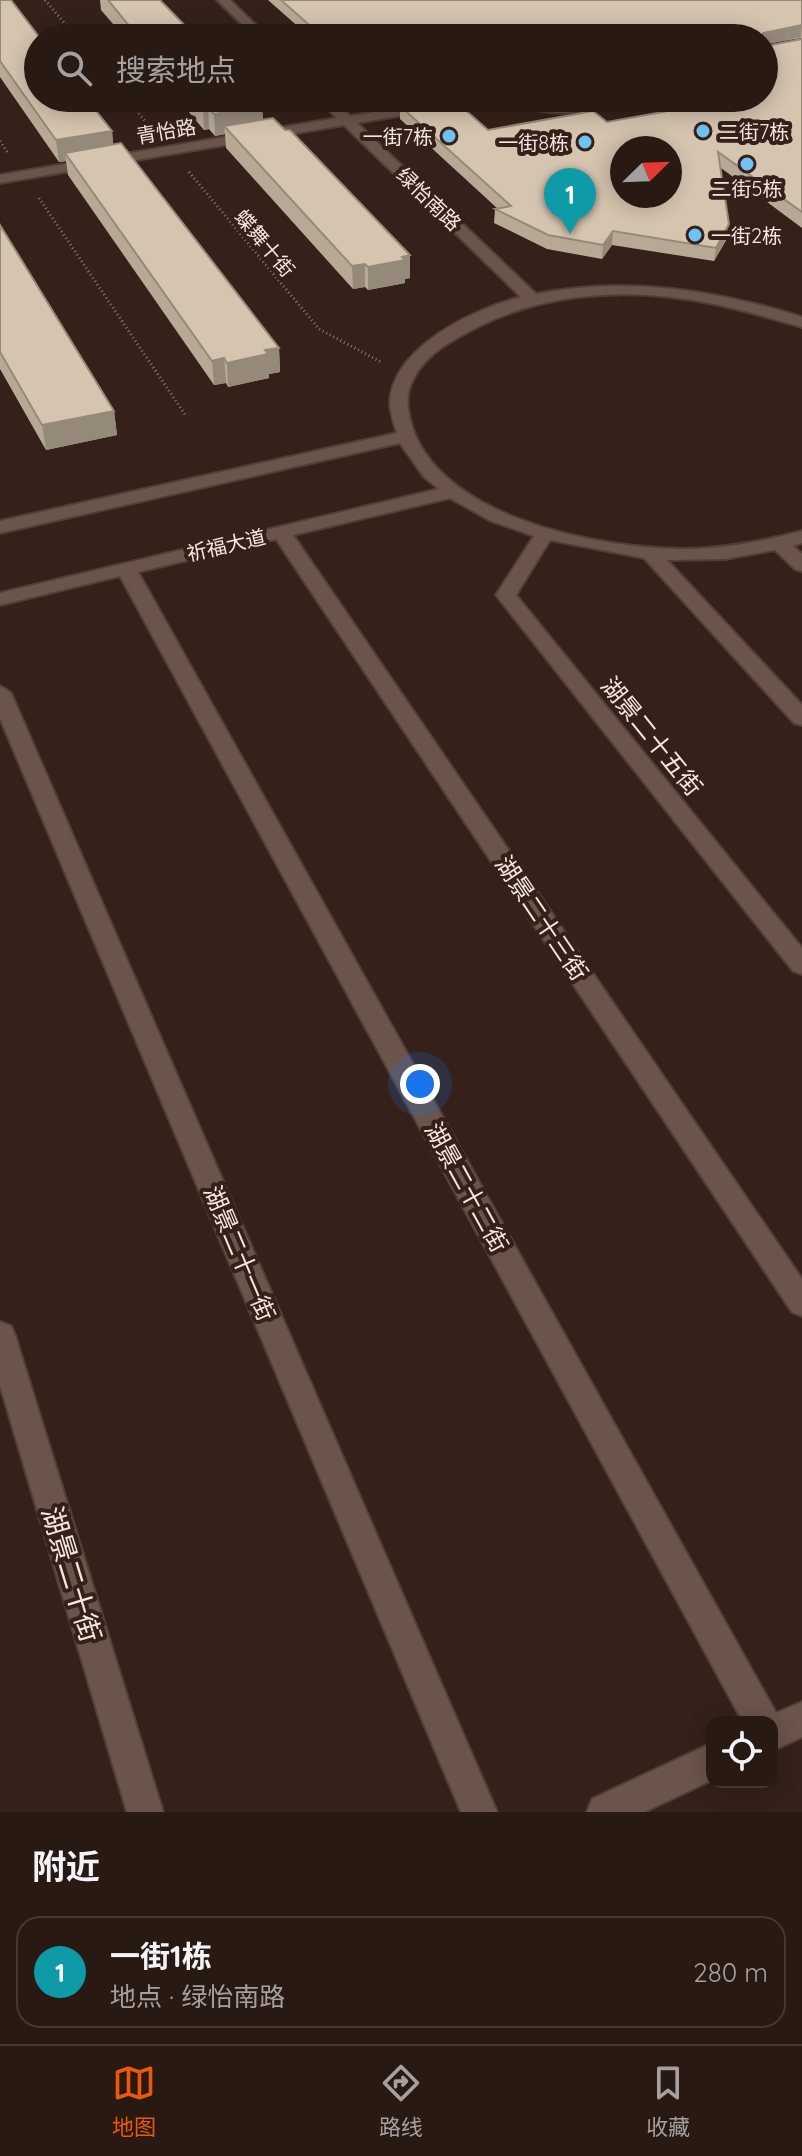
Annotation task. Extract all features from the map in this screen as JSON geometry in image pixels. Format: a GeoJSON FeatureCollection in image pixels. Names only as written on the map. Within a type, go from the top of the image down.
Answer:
{"type":"FeatureCollection","features":[{"type":"Feature","properties":{"kind":"street"},"geometry":{"type":"LineString","coordinates":[[223,0],[248,24]]}},
{"type":"Feature","properties":{"kind":"street","name":"绿怡南路"},"geometry":{"type":"LineString","coordinates":[[339,112],[533,300]]}},
{"type":"Feature","properties":{"kind":"street","name":"青怡路"},"geometry":{"type":"LineString","coordinates":[[0,179],[396,112]]}},
{"type":"Feature","properties":{"kind":"street"},"geometry":{"type":"LineString","coordinates":[[802,322],[716,297],[669,292],[622,290],[533,300],[490,313],[454,330],[426,351],[406,376],[398,406],[404,437],[423,465],[452,492],[494,516],[544,535],[596,547],[650,553],[717,553],[780,544],[802,537]]}},
{"type":"Feature","properties":{"kind":"street"},"geometry":{"type":"LineString","coordinates":[[0,527],[404,437]]}},
{"type":"Feature","properties":{"kind":"street","name":"祈福大道"},"geometry":{"type":"LineString","coordinates":[[0,599],[452,492]]}},
{"type":"Feature","properties":{"kind":"street","name":"湖景二十三街"},"geometry":{"type":"LineString","coordinates":[[281,532],[802,1303]]}},
{"type":"Feature","properties":{"kind":"street","name":"湖景二十五街"},"geometry":{"type":"LineString","coordinates":[[544,535],[506,595],[802,965]]}},
{"type":"Feature","properties":{"kind":"street"},"geometry":{"type":"LineString","coordinates":[[780,544],[802,565]]}},
{"type":"Feature","properties":{"kind":"street"},"geometry":{"type":"LineString","coordinates":[[650,553],[802,718]]}},
{"type":"Feature","properties":{"kind":"street","name":"湖景二十二街"},"geometry":{"type":"LineString","coordinates":[[126,569],[759,1716]]}},
{"type":"Feature","properties":{"kind":"street","name":"湖景二十一街"},"geometry":{"type":"LineString","coordinates":[[0,693],[479,1812]]}},
{"type":"Feature","properties":{"kind":"street","name":"湖景二十街"},"geometry":{"type":"LineString","coordinates":[[0,1335],[145,1812]]}},
{"type":"Feature","properties":{"kind":"street"},"geometry":{"type":"LineString","coordinates":[[778,1730],[802,1719]]}},
{"type":"Feature","properties":{"kind":"street"},"geometry":{"type":"LineString","coordinates":[[605,1812],[706,1764]]}},
{"type":"Feature","properties":{"kind":"path"},"geometry":{"type":"LineString","coordinates":[[45,0],[65,24]]}},
{"type":"Feature","properties":{"kind":"path","name":"蝶舞十街"},"geometry":{"type":"LineString","coordinates":[[138,112],[319,329],[406,376]]}},
{"type":"Feature","properties":{"kind":"path"},"geometry":{"type":"LineString","coordinates":[[0,141],[186,416]]}},
{"type":"Feature","properties":{"kind":"building"},"geometry":{"type":"Polygon","coordinates":[[[0,0],[11,0],[29,24],[24,24],[24,95],[0,61],[0,0]]]}},
{"type":"Feature","properties":{"kind":"building"},"geometry":{"type":"Polygon","coordinates":[[[108,0],[160,0],[183,24],[128,24],[108,0]]]}},
{"type":"Feature","properties":{"kind":"building"},"geometry":{"type":"Polygon","coordinates":[[[281,0],[802,0],[802,25],[778,30],[778,24],[308,24],[281,0]]]}},
{"type":"Feature","properties":{"kind":"building"},"geometry":{"type":"Polygon","coordinates":[[[802,39],[802,212],[718,152],[729,224],[716,248],[613,231],[603,245],[548,235],[495,209],[511,206],[407,112],[468,112],[488,130],[594,112],[607,122],[662,112],[778,112],[778,44],[802,39]]]}},
{"type":"Feature","properties":{"kind":"building"},"geometry":{"type":"Polygon","coordinates":[[[36,112],[97,112],[112,131],[56,140],[36,112]]]}},
{"type":"Feature","properties":{"kind":"building"},"geometry":{"type":"Polygon","coordinates":[[[273,118],[285,130],[290,130],[410,255],[402,257],[405,260],[368,267],[365,264],[352,266],[224,126],[273,118]]]}},
{"type":"Feature","properties":{"kind":"building"},"geometry":{"type":"Polygon","coordinates":[[[121,143],[279,348],[265,350],[268,354],[227,363],[224,358],[212,361],[65,153],[121,143]]]}},
{"type":"Feature","properties":{"kind":"building"},"geometry":{"type":"Polygon","coordinates":[[[0,225],[114,411],[42,425],[0,352],[0,225]]]}},
{"type":"Feature","properties":{"kind":"place","name":"二街7栋"},"geometry":{"type":"Point","coordinates":[703,131]}},
{"type":"Feature","properties":{"kind":"place","name":"一街7栋"},"geometry":{"type":"Point","coordinates":[449,136]}},
{"type":"Feature","properties":{"kind":"place","name":"一街8栋"},"geometry":{"type":"Point","coordinates":[585,142]}},
{"type":"Feature","properties":{"kind":"place","name":"二街5栋"},"geometry":{"type":"Point","coordinates":[747,164]}},
{"type":"Feature","properties":{"kind":"place","name":"一街1栋"},"geometry":{"type":"Point","coordinates":[570,234]}},
{"type":"Feature","properties":{"kind":"place","name":"一街2栋"},"geometry":{"type":"Point","coordinates":[695,235]}}]}
